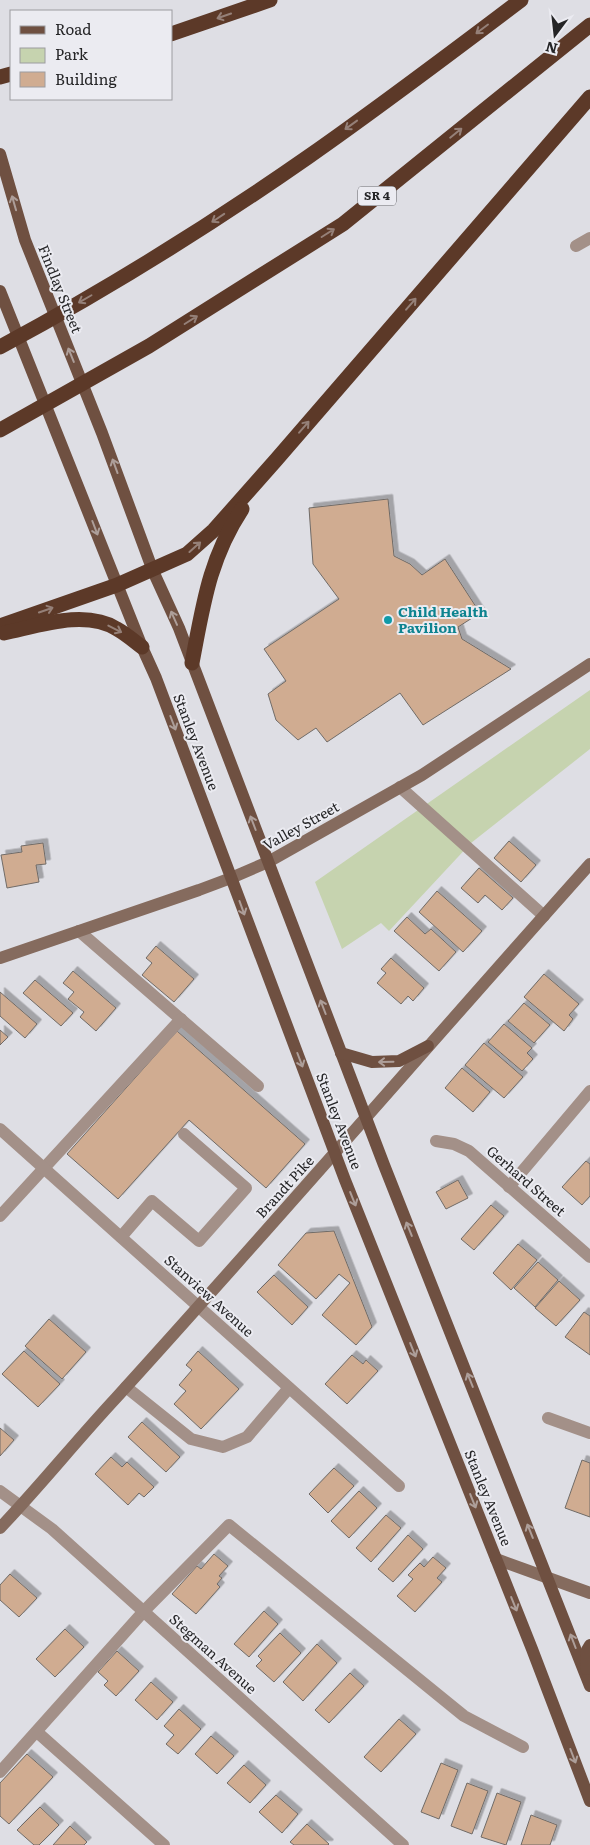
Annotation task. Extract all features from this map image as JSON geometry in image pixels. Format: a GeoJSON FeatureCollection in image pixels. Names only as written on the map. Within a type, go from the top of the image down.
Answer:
{"type":"FeatureCollection","features":[{"type":"Feature","properties":{"kind":"highway"},"geometry":{"type":"LineString","coordinates":[[172,34],[270,0]]}},
{"type":"Feature","properties":{"kind":"highway"},"geometry":{"type":"LineString","coordinates":[[0,347],[128,274],[208,225],[309,156],[521,0]]}},
{"type":"Feature","properties":{"kind":"highway","name":"SR 4"},"geometry":{"type":"LineString","coordinates":[[0,430],[149,346],[343,224],[590,25]]}},
{"type":"Feature","properties":{"kind":"highway"},"geometry":{"type":"LineString","coordinates":[[0,626],[117,585],[153,570],[187,554],[214,530],[590,97]]}},
{"type":"Feature","properties":{"kind":"highway"},"geometry":{"type":"LineString","coordinates":[[192,663],[208,582],[218,553],[233,524],[276,460]]}},
{"type":"Feature","properties":{"kind":"highway"},"geometry":{"type":"LineString","coordinates":[[0,634],[73,618],[91,620],[116,628],[142,648]]}},
{"type":"Feature","properties":{"kind":"main road","name":"Findlay Street"},"geometry":{"type":"LineString","coordinates":[[0,154],[25,240],[102,433]]}},
{"type":"Feature","properties":{"kind":"main road","name":"Stanley Avenue"},"geometry":{"type":"LineString","coordinates":[[0,290],[142,648],[156,678],[336,1154],[590,1801]]}},
{"type":"Feature","properties":{"kind":"main road","name":"Stanley Avenue"},"geometry":{"type":"LineString","coordinates":[[102,433],[153,570],[179,628],[366,1118],[588,1681]]}},
{"type":"Feature","properties":{"kind":"main road","name":"Valley Street"},"geometry":{"type":"LineString","coordinates":[[0,958],[231,878],[268,862],[422,775],[590,664]]}},
{"type":"Feature","properties":{"kind":"main road","name":"Brandt Pike"},"geometry":{"type":"LineString","coordinates":[[0,1528],[336,1154],[428,1046],[590,864]]}},
{"type":"Feature","properties":{"kind":"main road"},"geometry":{"type":"LineString","coordinates":[[341,1053],[372,1062],[399,1062],[428,1046]]}},
{"type":"Feature","properties":{"kind":"main road"},"geometry":{"type":"LineString","coordinates":[[496,1559],[590,1593]]}},
{"type":"Feature","properties":{"kind":"main road"},"geometry":{"type":"LineString","coordinates":[[588,1681],[586,1650],[590,1645]]}},
{"type":"Feature","properties":{"kind":"street"},"geometry":{"type":"LineString","coordinates":[[576,246],[590,238]]}},
{"type":"Feature","properties":{"kind":"street"},"geometry":{"type":"LineString","coordinates":[[400,787],[544,916]]}},
{"type":"Feature","properties":{"kind":"street"},"geometry":{"type":"LineString","coordinates":[[79,931],[258,1086]]}},
{"type":"Feature","properties":{"kind":"street"},"geometry":{"type":"LineString","coordinates":[[0,1216],[180,1019]]}},
{"type":"Feature","properties":{"kind":"street"},"geometry":{"type":"LineString","coordinates":[[509,1186],[590,1091]]}},
{"type":"Feature","properties":{"kind":"street","name":"Stanview Avenue"},"geometry":{"type":"LineString","coordinates":[[0,1128],[399,1486]]}},
{"type":"Feature","properties":{"kind":"street"},"geometry":{"type":"LineString","coordinates":[[121,1237],[152,1201],[198,1241],[246,1188],[184,1134]]}},
{"type":"Feature","properties":{"kind":"street","name":"Gerhard Street"},"geometry":{"type":"LineString","coordinates":[[436,1141],[454,1144],[469,1151],[590,1257]]}},
{"type":"Feature","properties":{"kind":"street"},"geometry":{"type":"LineString","coordinates":[[126,1387],[192,1439],[222,1447],[246,1438],[289,1388]]}},
{"type":"Feature","properties":{"kind":"street"},"geometry":{"type":"LineString","coordinates":[[548,1418],[590,1433]]}},
{"type":"Feature","properties":{"kind":"street","name":"Stegman Avenue"},"geometry":{"type":"LineString","coordinates":[[0,1491],[52,1529],[402,1845]]}},
{"type":"Feature","properties":{"kind":"street"},"geometry":{"type":"LineString","coordinates":[[0,1772],[144,1611],[229,1525],[464,1716],[524,1747]]}},
{"type":"Feature","properties":{"kind":"street"},"geometry":{"type":"LineString","coordinates":[[36,1732],[164,1845]]}},
{"type":"Feature","properties":{"kind":"green space"},"geometry":{"type":"Polygon","coordinates":[[[590,690],[590,749],[471,843],[389,931],[381,923],[342,949],[315,882],[590,690]]]}},
{"type":"Feature","properties":{"kind":"building","name":"Child Health Pavilion"},"geometry":{"type":"Polygon","coordinates":[[[388,499],[394,556],[410,564],[422,575],[445,559],[480,613],[458,627],[462,639],[511,669],[423,725],[400,693],[327,742],[316,728],[298,740],[276,720],[268,694],[286,681],[264,649],[339,599],[313,564],[309,508],[388,499]]]}},
{"type":"Feature","properties":{"kind":"building"},"geometry":{"type":"Polygon","coordinates":[[[509,841],[536,865],[521,882],[494,858],[509,841]]]}},
{"type":"Feature","properties":{"kind":"building"},"geometry":{"type":"Polygon","coordinates":[[[43,843],[46,864],[36,865],[39,882],[7,888],[1,855],[22,852],[21,846],[43,843]]]}},
{"type":"Feature","properties":{"kind":"building"},"geometry":{"type":"Polygon","coordinates":[[[479,868],[513,898],[502,910],[485,895],[478,903],[461,888],[479,868]]]}},
{"type":"Feature","properties":{"kind":"building"},"geometry":{"type":"Polygon","coordinates":[[[437,891],[482,931],[463,952],[419,912],[437,891]]]}},
{"type":"Feature","properties":{"kind":"building"},"geometry":{"type":"Polygon","coordinates":[[[407,917],[425,934],[431,929],[456,952],[439,971],[394,931],[407,917]]]}},
{"type":"Feature","properties":{"kind":"building"},"geometry":{"type":"Polygon","coordinates":[[[156,946],[194,979],[174,1002],[142,975],[152,963],[146,958],[156,946]]]}},
{"type":"Feature","properties":{"kind":"building"},"geometry":{"type":"Polygon","coordinates":[[[391,958],[424,988],[413,1001],[408,996],[401,1004],[377,983],[386,973],[381,969],[391,958]]]}},
{"type":"Feature","properties":{"kind":"building"},"geometry":{"type":"Polygon","coordinates":[[[73,971],[116,1008],[96,1031],[80,1017],[84,1012],[68,999],[74,992],[63,983],[73,971]]]}},
{"type":"Feature","properties":{"kind":"building"},"geometry":{"type":"Polygon","coordinates":[[[544,974],[579,1004],[569,1015],[573,1019],[564,1031],[524,997],[544,974]]]}},
{"type":"Feature","properties":{"kind":"building"},"geometry":{"type":"Polygon","coordinates":[[[35,980],[73,1013],[61,1026],[23,993],[35,980]]]}},
{"type":"Feature","properties":{"kind":"building"},"geometry":{"type":"Polygon","coordinates":[[[0,992],[37,1024],[25,1038],[0,1016],[0,992]]]}},
{"type":"Feature","properties":{"kind":"building"},"geometry":{"type":"Polygon","coordinates":[[[524,1003],[550,1025],[534,1043],[508,1021],[524,1003]]]}},
{"type":"Feature","properties":{"kind":"building"},"geometry":{"type":"Polygon","coordinates":[[[504,1024],[532,1048],[527,1053],[533,1059],[522,1071],[488,1042],[504,1024]]]}},
{"type":"Feature","properties":{"kind":"building"},"geometry":{"type":"Polygon","coordinates":[[[0,1030],[8,1037],[0,1045],[0,1030]]]}},
{"type":"Feature","properties":{"kind":"building"},"geometry":{"type":"Polygon","coordinates":[[[177,1031],[305,1144],[266,1188],[189,1120],[118,1199],[67,1154],[177,1031]]]}},
{"type":"Feature","properties":{"kind":"building"},"geometry":{"type":"Polygon","coordinates":[[[484,1043],[523,1077],[504,1098],[465,1065],[484,1043]]]}},
{"type":"Feature","properties":{"kind":"building"},"geometry":{"type":"Polygon","coordinates":[[[462,1068],[490,1092],[473,1112],[445,1088],[462,1068]]]}},
{"type":"Feature","properties":{"kind":"building"},"geometry":{"type":"Polygon","coordinates":[[[586,1161],[590,1164],[590,1196],[582,1205],[562,1187],[586,1161]]]}},
{"type":"Feature","properties":{"kind":"building"},"geometry":{"type":"Polygon","coordinates":[[[458,1180],[468,1198],[446,1209],[436,1192],[458,1180]]]}},
{"type":"Feature","properties":{"kind":"building"},"geometry":{"type":"Polygon","coordinates":[[[491,1205],[504,1216],[474,1250],[461,1239],[491,1205]]]}},
{"type":"Feature","properties":{"kind":"building"},"geometry":{"type":"Polygon","coordinates":[[[334,1231],[372,1327],[356,1345],[322,1315],[350,1283],[339,1274],[316,1299],[278,1265],[306,1233],[334,1231]]]}},
{"type":"Feature","properties":{"kind":"building"},"geometry":{"type":"Polygon","coordinates":[[[518,1244],[537,1260],[511,1290],[493,1273],[518,1244]]]}},
{"type":"Feature","properties":{"kind":"building"},"geometry":{"type":"Polygon","coordinates":[[[538,1262],[558,1280],[535,1307],[514,1288],[538,1262]]]}},
{"type":"Feature","properties":{"kind":"building"},"geometry":{"type":"Polygon","coordinates":[[[274,1275],[308,1307],[292,1325],[257,1292],[274,1275]]]}},
{"type":"Feature","properties":{"kind":"building"},"geometry":{"type":"Polygon","coordinates":[[[559,1281],[580,1300],[556,1326],[535,1308],[559,1281]]]}},
{"type":"Feature","properties":{"kind":"building"},"geometry":{"type":"Polygon","coordinates":[[[584,1312],[590,1316],[590,1355],[565,1337],[584,1312]]]}},
{"type":"Feature","properties":{"kind":"building"},"geometry":{"type":"Polygon","coordinates":[[[49,1319],[86,1352],[62,1379],[25,1346],[49,1319]]]}},
{"type":"Feature","properties":{"kind":"building"},"geometry":{"type":"Polygon","coordinates":[[[24,1351],[60,1384],[38,1407],[2,1374],[24,1351]]]}},
{"type":"Feature","properties":{"kind":"building"},"geometry":{"type":"Polygon","coordinates":[[[198,1351],[239,1389],[201,1429],[174,1404],[186,1391],[179,1385],[192,1370],[186,1365],[198,1351]]]}},
{"type":"Feature","properties":{"kind":"building"},"geometry":{"type":"Polygon","coordinates":[[[352,1355],[363,1364],[366,1360],[378,1371],[347,1404],[325,1384],[352,1355]]]}},
{"type":"Feature","properties":{"kind":"building"},"geometry":{"type":"Polygon","coordinates":[[[142,1422],[180,1457],[166,1472],[128,1437],[142,1422]]]}},
{"type":"Feature","properties":{"kind":"building"},"geometry":{"type":"Polygon","coordinates":[[[0,1428],[14,1440],[0,1456],[0,1428]]]}},
{"type":"Feature","properties":{"kind":"building"},"geometry":{"type":"Polygon","coordinates":[[[111,1457],[122,1467],[127,1462],[154,1487],[144,1497],[139,1493],[128,1505],[95,1474],[111,1457]]]}},
{"type":"Feature","properties":{"kind":"building"},"geometry":{"type":"Polygon","coordinates":[[[582,1460],[590,1463],[590,1517],[565,1508],[582,1460]]]}},
{"type":"Feature","properties":{"kind":"building"},"geometry":{"type":"Polygon","coordinates":[[[334,1468],[354,1486],[328,1513],[309,1494],[334,1468]]]}},
{"type":"Feature","properties":{"kind":"building"},"geometry":{"type":"Polygon","coordinates":[[[359,1491],[377,1508],[349,1538],[331,1521],[359,1491]]]}},
{"type":"Feature","properties":{"kind":"building"},"geometry":{"type":"Polygon","coordinates":[[[386,1515],[401,1528],[371,1562],[356,1548],[386,1515]]]}},
{"type":"Feature","properties":{"kind":"building"},"geometry":{"type":"Polygon","coordinates":[[[408,1535],[423,1549],[393,1582],[378,1569],[408,1535]]]}},
{"type":"Feature","properties":{"kind":"building"},"geometry":{"type":"Polygon","coordinates":[[[214,1554],[228,1566],[219,1576],[222,1578],[217,1584],[220,1587],[196,1614],[172,1594],[197,1566],[201,1569],[214,1554]]]}},
{"type":"Feature","properties":{"kind":"building"},"geometry":{"type":"Polygon","coordinates":[[[433,1557],[446,1568],[437,1578],[442,1582],[415,1612],[397,1596],[413,1579],[408,1575],[420,1563],[424,1567],[433,1557]]]}},
{"type":"Feature","properties":{"kind":"building"},"geometry":{"type":"Polygon","coordinates":[[[10,1574],[37,1598],[19,1617],[0,1600],[0,1585],[10,1574]]]}},
{"type":"Feature","properties":{"kind":"building"},"geometry":{"type":"Polygon","coordinates":[[[264,1611],[278,1624],[249,1657],[234,1644],[264,1611]]]}},
{"type":"Feature","properties":{"kind":"building"},"geometry":{"type":"Polygon","coordinates":[[[65,1629],[84,1647],[55,1677],[36,1659],[65,1629]]]}},
{"type":"Feature","properties":{"kind":"building"},"geometry":{"type":"Polygon","coordinates":[[[280,1633],[301,1653],[274,1682],[256,1666],[262,1660],[258,1656],[280,1633]]]}},
{"type":"Feature","properties":{"kind":"building"},"geometry":{"type":"Polygon","coordinates":[[[317,1644],[337,1663],[303,1701],[283,1682],[317,1644]]]}},
{"type":"Feature","properties":{"kind":"building"},"geometry":{"type":"Polygon","coordinates":[[[117,1651],[139,1671],[116,1696],[104,1685],[108,1681],[98,1672],[117,1651]]]}},
{"type":"Feature","properties":{"kind":"building"},"geometry":{"type":"Polygon","coordinates":[[[350,1673],[364,1686],[329,1723],[315,1710],[350,1673]]]}},
{"type":"Feature","properties":{"kind":"building"},"geometry":{"type":"Polygon","coordinates":[[[151,1682],[173,1702],[157,1720],[135,1700],[151,1682]]]}},
{"type":"Feature","properties":{"kind":"building"},"geometry":{"type":"Polygon","coordinates":[[[179,1709],[201,1729],[178,1754],[166,1744],[174,1735],[164,1726],[179,1709]]]}},
{"type":"Feature","properties":{"kind":"building"},"geometry":{"type":"Polygon","coordinates":[[[399,1719],[416,1734],[381,1772],[364,1757],[399,1719]]]}},
{"type":"Feature","properties":{"kind":"building"},"geometry":{"type":"Polygon","coordinates":[[[211,1736],[234,1756],[217,1774],[195,1754],[211,1736]]]}},
{"type":"Feature","properties":{"kind":"building"},"geometry":{"type":"Polygon","coordinates":[[[27,1754],[53,1777],[9,1824],[0,1816],[0,1783],[27,1754]]]}},
{"type":"Feature","properties":{"kind":"building"},"geometry":{"type":"Polygon","coordinates":[[[441,1763],[458,1770],[439,1819],[421,1812],[441,1763]]]}},
{"type":"Feature","properties":{"kind":"building"},"geometry":{"type":"Polygon","coordinates":[[[244,1765],[266,1785],[250,1803],[227,1783],[244,1765]]]}},
{"type":"Feature","properties":{"kind":"building"},"geometry":{"type":"Polygon","coordinates":[[[467,1783],[488,1791],[472,1834],[451,1826],[467,1783]]]}},
{"type":"Feature","properties":{"kind":"building"},"geometry":{"type":"Polygon","coordinates":[[[497,1793],[521,1802],[506,1845],[481,1837],[497,1793]]]}},
{"type":"Feature","properties":{"kind":"building"},"geometry":{"type":"Polygon","coordinates":[[[276,1795],[298,1814],[282,1833],[259,1812],[276,1795]]]}},
{"type":"Feature","properties":{"kind":"building"},"geometry":{"type":"Polygon","coordinates":[[[40,1807],[59,1825],[39,1845],[34,1845],[17,1830],[40,1807]]]}},
{"type":"Feature","properties":{"kind":"building"},"geometry":{"type":"Polygon","coordinates":[[[531,1815],[557,1825],[550,1845],[521,1845],[531,1815]]]}},
{"type":"Feature","properties":{"kind":"building"},"geometry":{"type":"Polygon","coordinates":[[[307,1824],[329,1844],[294,1845],[290,1842],[307,1824]]]}},
{"type":"Feature","properties":{"kind":"building"},"geometry":{"type":"Polygon","coordinates":[[[70,1826],[87,1842],[84,1845],[53,1845],[70,1826]]]}},
{"type":"Feature","properties":{"kind":"place","name":"Child Health Pavilion"},"geometry":{"type":"Point","coordinates":[388,620]}}]}
